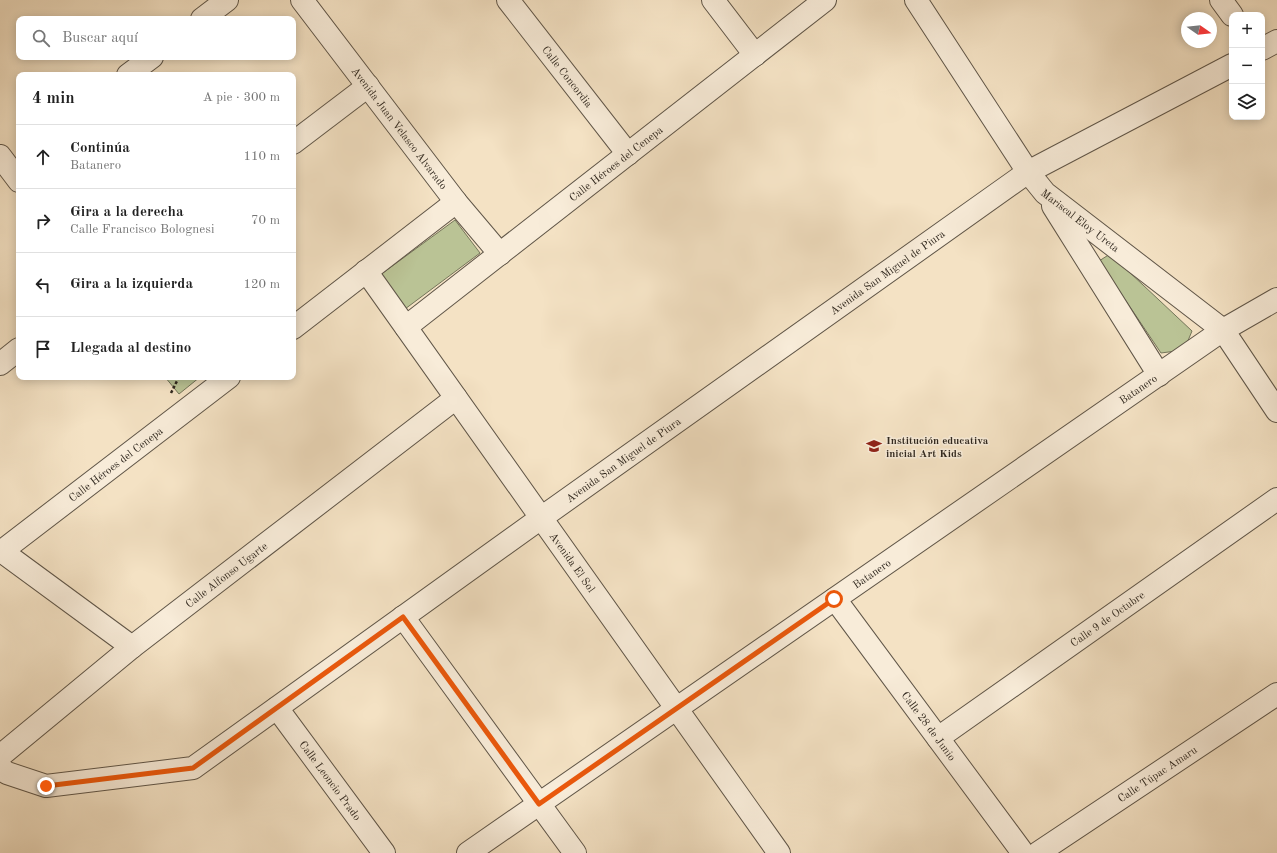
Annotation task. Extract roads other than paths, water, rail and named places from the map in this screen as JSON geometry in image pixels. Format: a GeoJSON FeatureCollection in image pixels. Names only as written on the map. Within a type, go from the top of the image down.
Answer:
{"type":"FeatureCollection","features":[{"type":"Feature","properties":{"kind":"street"},"geometry":{"type":"LineString","coordinates":[[206,16],[227,0]]}},
{"type":"Feature","properties":{"kind":"street","name":"Avenida Juan Velasco Alvarado"},"geometry":{"type":"LineString","coordinates":[[302,0],[456,202],[500,254]]}},
{"type":"Feature","properties":{"kind":"street","name":"Calle Concordia"},"geometry":{"type":"LineString","coordinates":[[508,0],[628,154]]}},
{"type":"Feature","properties":{"kind":"street"},"geometry":{"type":"LineString","coordinates":[[713,0],[755,55]]}},
{"type":"Feature","properties":{"kind":"street","name":"Calle Héroes del Cenepa"},"geometry":{"type":"LineString","coordinates":[[406,327],[825,0]]}},
{"type":"Feature","properties":{"kind":"street","name":"Mariscal Eloy Ureta"},"geometry":{"type":"LineString","coordinates":[[916,0],[1028,172],[1045,193],[1223,330],[1277,411]]}},
{"type":"Feature","properties":{"kind":"street"},"geometry":{"type":"LineString","coordinates":[[1222,0],[1230,12]]}},
{"type":"Feature","properties":{"kind":"street"},"geometry":{"type":"LineString","coordinates":[[1265,48],[1277,41]]}},
{"type":"Feature","properties":{"kind":"street"},"geometry":{"type":"LineString","coordinates":[[132,72],[148,60]]}},
{"type":"Feature","properties":{"kind":"street","name":"Avenida San Miguel de Piura"},"geometry":{"type":"LineString","coordinates":[[0,768],[7,774],[46,786],[193,768],[541,518],[1028,172],[1229,67]]}},
{"type":"Feature","properties":{"kind":"street"},"geometry":{"type":"LineString","coordinates":[[296,141],[368,86]]}},
{"type":"Feature","properties":{"kind":"street"},"geometry":{"type":"LineString","coordinates":[[1045,193],[1159,375]]}},
{"type":"Feature","properties":{"kind":"street"},"geometry":{"type":"LineString","coordinates":[[296,326],[456,202]]}},
{"type":"Feature","properties":{"kind":"street","name":"Avenida El Sol"},"geometry":{"type":"LineString","coordinates":[[366,272],[779,853]]}},
{"type":"Feature","properties":{"kind":"street","name":"Batanero"},"geometry":{"type":"LineString","coordinates":[[468,853],[1223,330],[1277,299]]}},
{"type":"Feature","properties":{"kind":"street"},"geometry":{"type":"LineString","coordinates":[[0,364],[16,351]]}},
{"type":"Feature","properties":{"kind":"street","name":"Calle Héroes del Cenepa"},"geometry":{"type":"LineString","coordinates":[[1,550],[225,380]]}},
{"type":"Feature","properties":{"kind":"street","name":"Calle Alfonso Ugarte"},"geometry":{"type":"LineString","coordinates":[[0,756],[132,647],[456,398]]}},
{"type":"Feature","properties":{"kind":"street","name":"Calle 9 de Octubre"},"geometry":{"type":"LineString","coordinates":[[938,738],[1277,499]]}},
{"type":"Feature","properties":{"kind":"street"},"geometry":{"type":"LineString","coordinates":[[1,550],[132,647]]}},
{"type":"Feature","properties":{"kind":"street","name":"Calle 28 de Junio"},"geometry":{"type":"LineString","coordinates":[[834,599],[1023,853]]}},
{"type":"Feature","properties":{"kind":"street"},"geometry":{"type":"LineString","coordinates":[[403,617],[575,853]]}},
{"type":"Feature","properties":{"kind":"street","name":"Calle Túpac Amaru"},"geometry":{"type":"LineString","coordinates":[[1038,853],[1277,694]]}},
{"type":"Feature","properties":{"kind":"street","name":"Calle Leoncio Prado"},"geometry":{"type":"LineString","coordinates":[[277,708],[384,853]]}},
{"type":"Feature","properties":{"kind":"place","name":"Institución educativa inicial Art Kids"},"geometry":{"type":"Point","coordinates":[874,446]}}]}
